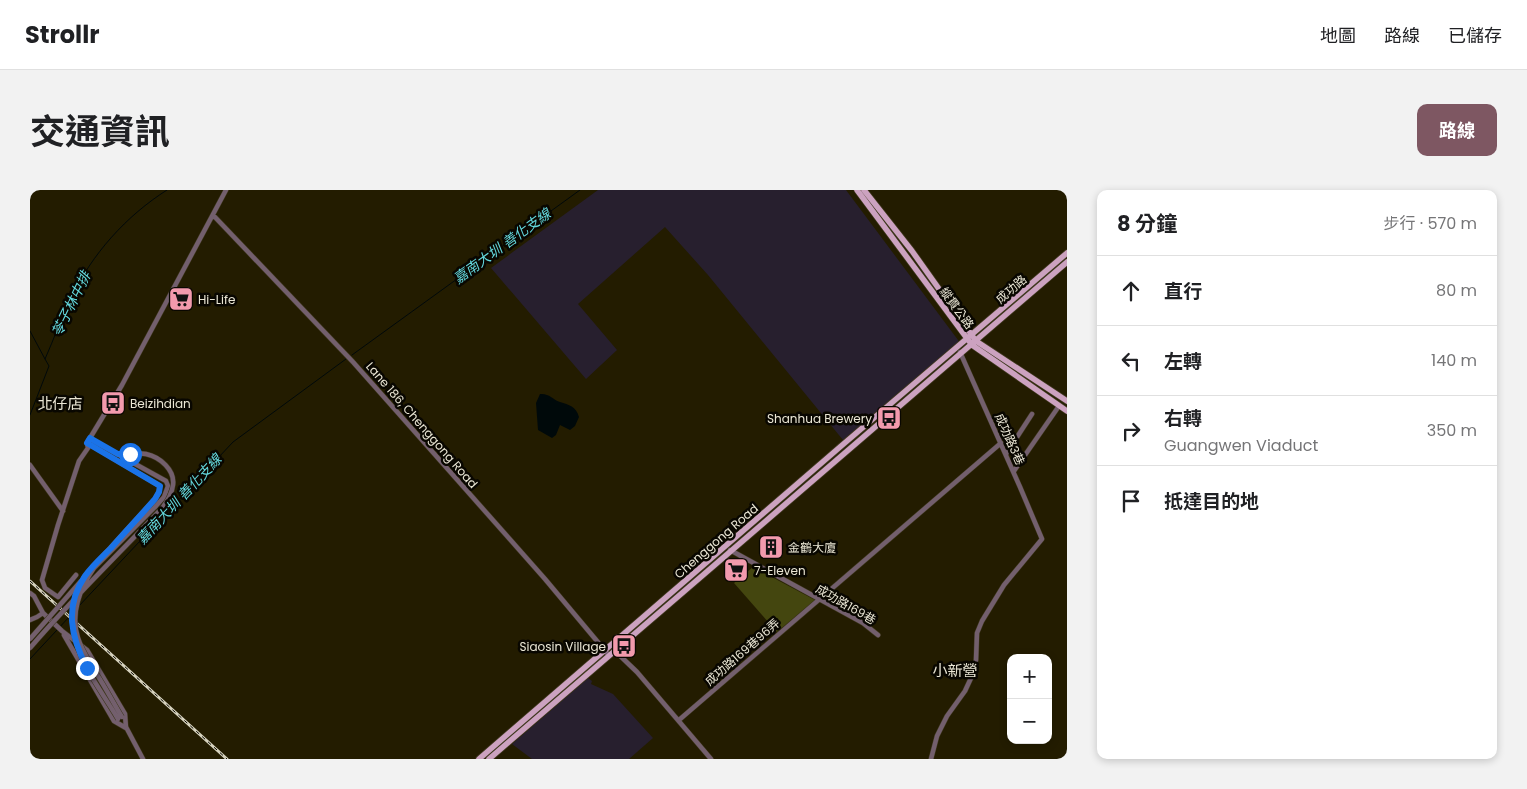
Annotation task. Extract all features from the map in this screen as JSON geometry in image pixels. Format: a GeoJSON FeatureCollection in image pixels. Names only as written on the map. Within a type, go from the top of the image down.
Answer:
{"type":"FeatureCollection","features":[{"type":"Feature","properties":{"kind":"main road","name":"縱貫公路"},"geometry":{"type":"LineString","coordinates":[[857,190],[970,337]]}},
{"type":"Feature","properties":{"kind":"main road","name":"縱貫公路"},"geometry":{"type":"LineString","coordinates":[[864,190],[912,251],[974,343],[1067,411]]}},
{"type":"Feature","properties":{"kind":"main road","name":"成功路"},"geometry":{"type":"LineString","coordinates":[[970,337],[1067,253]]}},
{"type":"Feature","properties":{"kind":"main road","name":"成功路"},"geometry":{"type":"LineString","coordinates":[[974,343],[1067,262]]}},
{"type":"Feature","properties":{"kind":"main road","name":"Chenggong Road"},"geometry":{"type":"LineString","coordinates":[[479,759],[970,337]]}},
{"type":"Feature","properties":{"kind":"main road","name":"縱貫公路"},"geometry":{"type":"LineString","coordinates":[[974,343],[1067,401]]}},
{"type":"Feature","properties":{"kind":"main road","name":"Chenggong Road"},"geometry":{"type":"LineString","coordinates":[[489,759],[974,343]]}},
{"type":"Feature","properties":{"kind":"street"},"geometry":{"type":"LineString","coordinates":[[76,575],[58,597],[45,588],[42,580],[62,511],[80,461],[88,448],[89,441],[122,385],[226,190]]}},
{"type":"Feature","properties":{"kind":"street","name":"Lane 186, Chenggong Road"},"geometry":{"type":"LineString","coordinates":[[213,215],[354,362],[545,579],[609,656]]}},
{"type":"Feature","properties":{"kind":"street","name":"成功路3巷"},"geometry":{"type":"LineString","coordinates":[[931,759],[937,736],[947,716],[967,688],[971,678],[976,660],[977,633],[982,621],[1004,585],[1042,539],[1014,471],[961,354],[956,348]]}},
{"type":"Feature","properties":{"kind":"street"},"geometry":{"type":"LineString","coordinates":[[1014,471],[1059,406]]}},
{"type":"Feature","properties":{"kind":"street"},"geometry":{"type":"LineString","coordinates":[[1006,454],[1032,414]]}},
{"type":"Feature","properties":{"kind":"street"},"geometry":{"type":"LineString","coordinates":[[89,441],[118,454],[166,481],[168,486],[164,497],[156,507],[94,568],[86,579],[77,606],[75,616],[77,636],[82,649],[120,718]]}},
{"type":"Feature","properties":{"kind":"street"},"geometry":{"type":"LineString","coordinates":[[30,640],[88,572],[155,499],[159,492],[160,486],[89,441]]}},
{"type":"Feature","properties":{"kind":"street","name":"成功路169巷96弄"},"geometry":{"type":"LineString","coordinates":[[678,720],[1001,443]]}},
{"type":"Feature","properties":{"kind":"street"},"geometry":{"type":"LineString","coordinates":[[30,648],[73,599],[94,580],[163,507],[170,495],[174,483],[171,472],[163,462],[146,454],[118,454]]}},
{"type":"Feature","properties":{"kind":"street"},"geometry":{"type":"LineString","coordinates":[[30,465],[62,511]]}},
{"type":"Feature","properties":{"kind":"street","name":"成功路169巷"},"geometry":{"type":"LineString","coordinates":[[725,546],[730,551],[863,623],[878,635]]}},
{"type":"Feature","properties":{"kind":"street"},"geometry":{"type":"LineString","coordinates":[[88,572],[79,588],[72,609],[72,630],[80,654],[143,759]]}},
{"type":"Feature","properties":{"kind":"street"},"geometry":{"type":"LineString","coordinates":[[30,593],[43,613],[55,625],[87,650],[125,714],[126,728]]}},
{"type":"Feature","properties":{"kind":"street"},"geometry":{"type":"LineString","coordinates":[[30,620],[37,618],[43,613]]}},
{"type":"Feature","properties":{"kind":"street"},"geometry":{"type":"LineString","coordinates":[[62,631],[114,721],[126,728]]}},
{"type":"Feature","properties":{"kind":"street"},"geometry":{"type":"LineString","coordinates":[[72,648],[76,643]]}},
{"type":"Feature","properties":{"kind":"street"},"geometry":{"type":"LineString","coordinates":[[610,645],[637,672],[712,759]]}},
{"type":"Feature","properties":{"kind":"shaded area","name":"Shanhua Brewery"},"geometry":{"type":"Polygon","coordinates":[[[598,190],[846,190],[961,344],[843,440],[708,275],[665,227],[578,304],[617,350],[586,379],[491,268],[598,190]]]}},
{"type":"Feature","properties":{"kind":"shaded area"},"geometry":{"type":"Polygon","coordinates":[[[540,394],[548,395],[574,408],[579,417],[575,426],[570,430],[560,425],[556,435],[552,438],[538,430],[536,403],[540,394]]]}},
{"type":"Feature","properties":{"kind":"shaded area"},"geometry":{"type":"Polygon","coordinates":[[[753,567],[815,600],[777,632],[734,583],[753,567]]]}},
{"type":"Feature","properties":{"kind":"shaded area"},"geometry":{"type":"Polygon","coordinates":[[[588,678],[592,681],[591,684],[613,694],[653,738],[629,759],[532,759],[512,744],[588,678]]]}},
{"type":"Feature","properties":{"kind":"waterway","name":"苓子林中排"},"geometry":{"type":"LineString","coordinates":[[30,415],[49,366],[45,359],[79,282],[100,251],[124,224],[167,190]]}},
{"type":"Feature","properties":{"kind":"waterway","name":"嘉南大圳 善化支線"},"geometry":{"type":"LineString","coordinates":[[352,355],[580,190]]}},
{"type":"Feature","properties":{"kind":"waterway"},"geometry":{"type":"LineString","coordinates":[[30,331],[45,359]]}},
{"type":"Feature","properties":{"kind":"waterway","name":"嘉南大圳 善化支線"},"geometry":{"type":"LineString","coordinates":[[78,607],[233,442],[346,359]]}},
{"type":"Feature","properties":{"kind":"waterway","name":"嘉南大圳 善化支線"},"geometry":{"type":"LineString","coordinates":[[30,659],[70,616]]}},
{"type":"Feature","properties":{"kind":"railway"},"geometry":{"type":"LineString","coordinates":[[30,581],[227,759]]}},
{"type":"Feature","properties":{"kind":"place","name":"Hi-Life"},"geometry":{"type":"Point","coordinates":[181,299]}},
{"type":"Feature","properties":{"kind":"place","name":"Beizihdian"},"geometry":{"type":"Point","coordinates":[113,403]}},
{"type":"Feature","properties":{"kind":"place","name":"Shanhua Brewery"},"geometry":{"type":"Point","coordinates":[889,418]}},
{"type":"Feature","properties":{"kind":"place","name":"金鶴大廈"},"geometry":{"type":"Point","coordinates":[771,547]}},
{"type":"Feature","properties":{"kind":"place","name":"7-Eleven"},"geometry":{"type":"Point","coordinates":[736,570]}},
{"type":"Feature","properties":{"kind":"place","name":"Siaosin Village"},"geometry":{"type":"Point","coordinates":[624,646]}},
{"type":"Feature","properties":{"kind":"district","name":"北仔店"},"geometry":{"type":"Point","coordinates":[60,403]}},
{"type":"Feature","properties":{"kind":"district","name":"小新營"},"geometry":{"type":"Point","coordinates":[955,670]}},
{"type":"Feature","properties":{"kind":"route"},"geometry":{"type":"LineString","coordinates":[[87,668],[74,641],[72,630],[72,609],[79,588],[88,572],[155,499],[160,486],[87,443],[90,438],[118,454],[130,454]]}}]}
